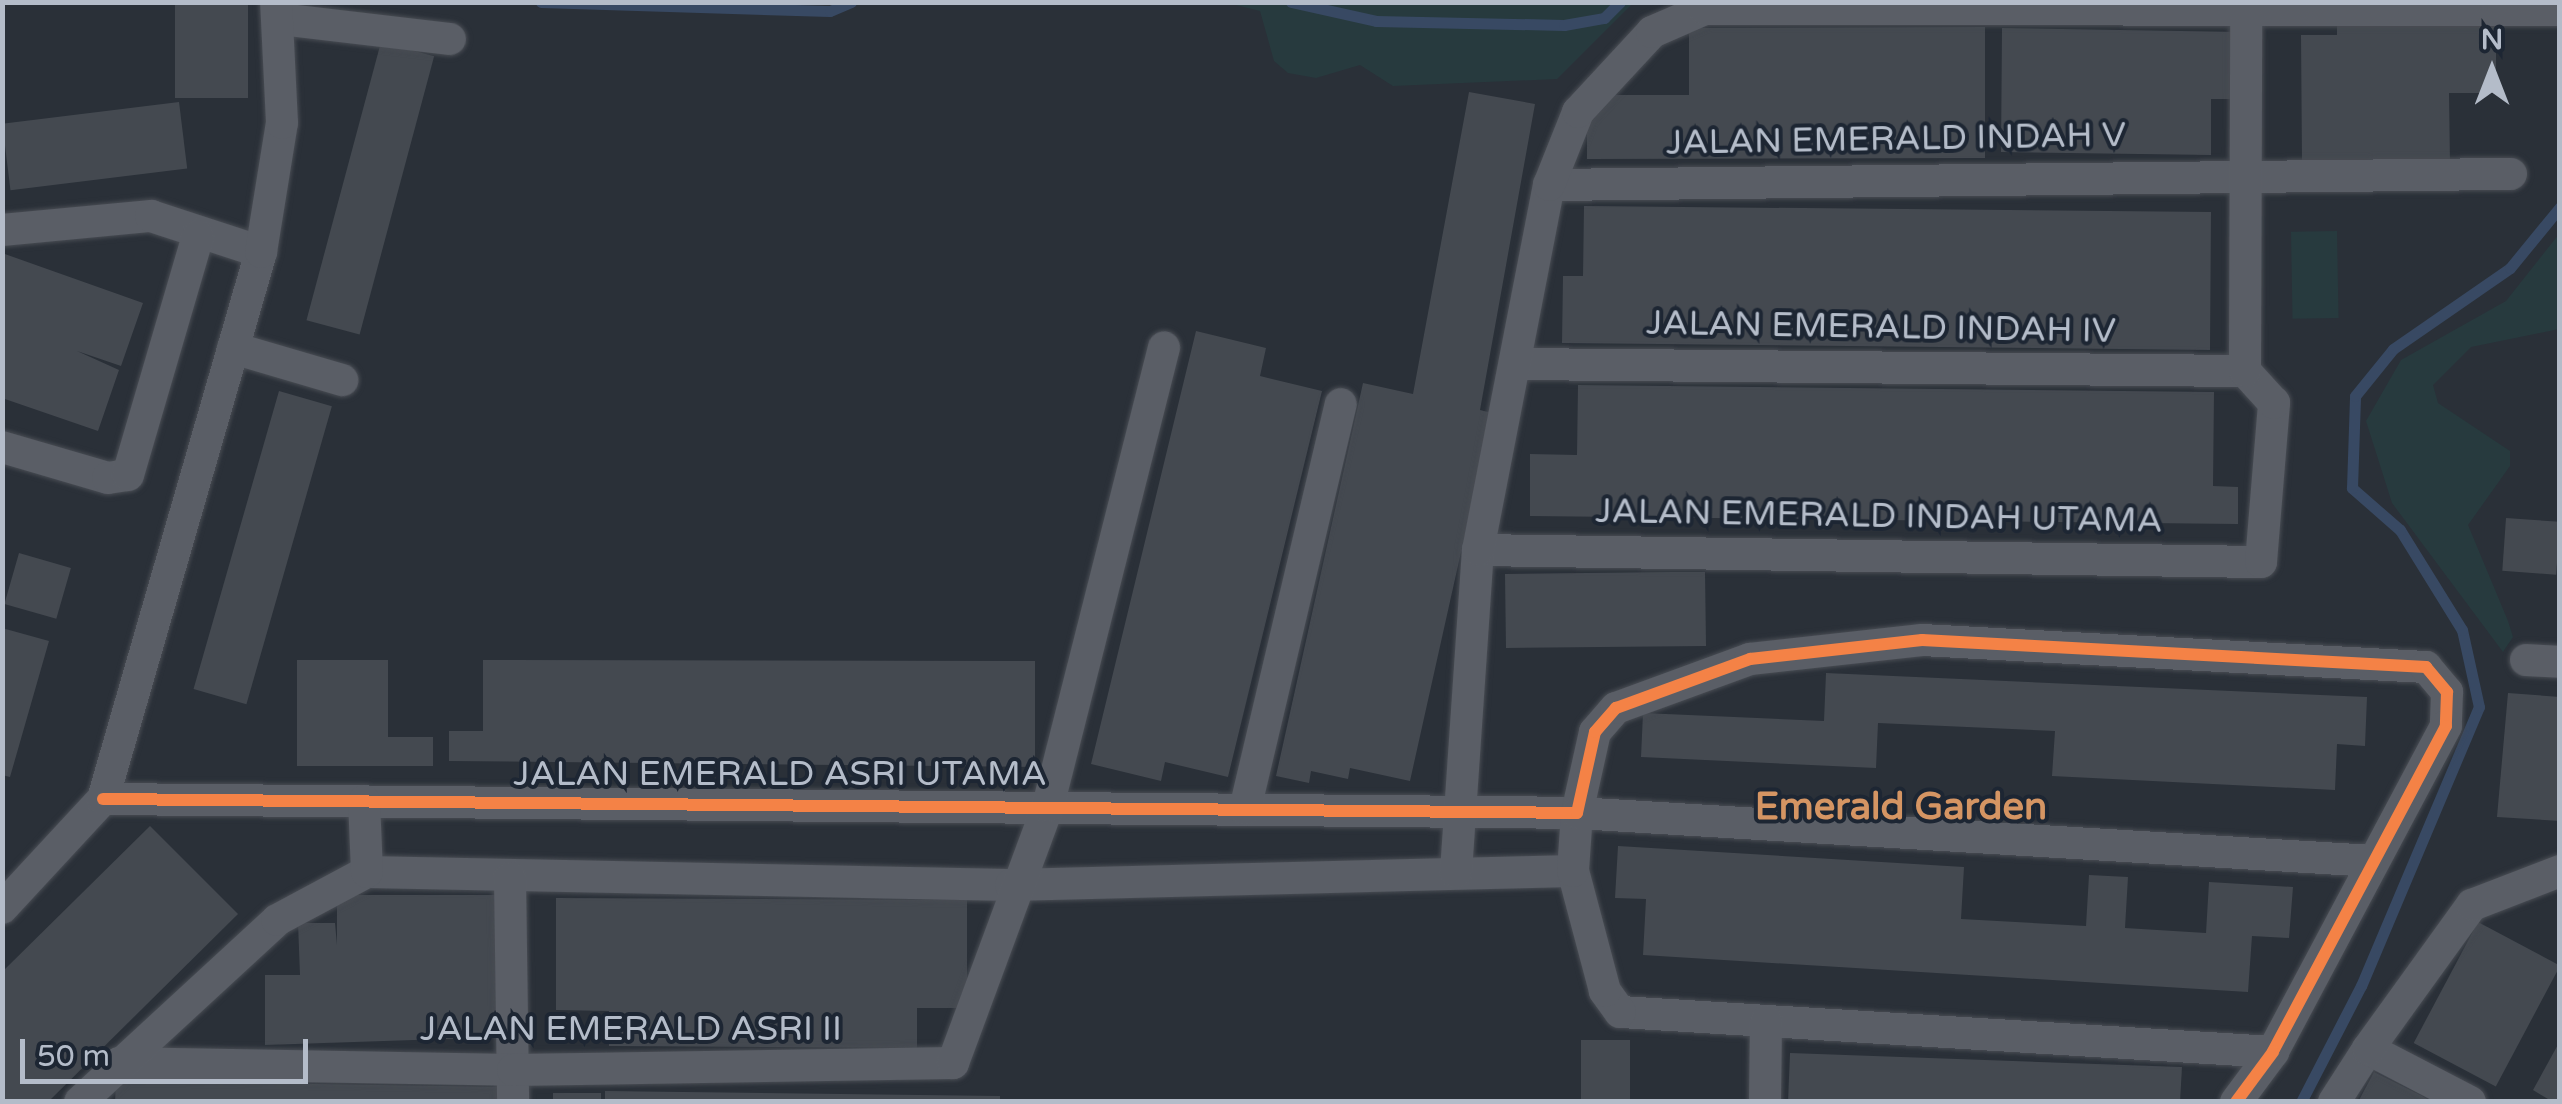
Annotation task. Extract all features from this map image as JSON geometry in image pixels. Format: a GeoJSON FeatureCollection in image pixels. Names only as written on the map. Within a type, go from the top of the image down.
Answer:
{"type":"FeatureCollection","features":[{"type":"Feature","properties":{"kind":"street"},"geometry":{"type":"LineString","coordinates":[[1456,872],[1456,812],[1478,550],[1549,184],[1578,112],[1652,32],[1705,9],[1962,6],[2560,10]]}},
{"type":"Feature","properties":{"kind":"street"},"geometry":{"type":"LineString","coordinates":[[2244,371],[2246,7]]}},
{"type":"Feature","properties":{"kind":"street"},"geometry":{"type":"LineString","coordinates":[[2,908],[104,799],[262,252],[282,124],[278,11],[450,38]]}},
{"type":"Feature","properties":{"kind":"street","name":"JALAN EMERALD INDAH V"},"geometry":{"type":"LineString","coordinates":[[1549,184],[2245,172],[2511,174]]}},
{"type":"Feature","properties":{"kind":"street"},"geometry":{"type":"LineString","coordinates":[[2,230],[151,216],[198,236],[262,252]]}},
{"type":"Feature","properties":{"kind":"street"},"geometry":{"type":"LineString","coordinates":[[2,446],[108,478],[128,475],[198,236]]}},
{"type":"Feature","properties":{"kind":"street"},"geometry":{"type":"LineString","coordinates":[[1048,806],[1164,347]]}},
{"type":"Feature","properties":{"kind":"street"},"geometry":{"type":"LineString","coordinates":[[234,348],[342,380]]}},
{"type":"Feature","properties":{"kind":"street","name":"JALAN EMERALD INDAH IV"},"geometry":{"type":"LineString","coordinates":[[1517,364],[2244,371]]}},
{"type":"Feature","properties":{"kind":"street","name":"JALAN EMERALD INDAH UTAMA"},"geometry":{"type":"LineString","coordinates":[[1478,550],[2024,552],[2254,565],[2266,547],[2274,403],[2244,371]]}},
{"type":"Feature","properties":{"kind":"street"},"geometry":{"type":"LineString","coordinates":[[1245,809],[1341,404]]}},
{"type":"Feature","properties":{"kind":"street"},"geometry":{"type":"LineString","coordinates":[[2236,1102],[2273,1052],[2446,726],[2447,692],[2426,667],[1922,640],[1750,659],[1616,708],[1595,732],[1577,813],[1573,871],[1611,1006],[1766,1021],[2273,1052]]}},
{"type":"Feature","properties":{"kind":"street"},"geometry":{"type":"LineString","coordinates":[[2526,660],[2560,662]]}},
{"type":"Feature","properties":{"kind":"street","name":"JALAN EMERALD ASRI UTAMA"},"geometry":{"type":"LineString","coordinates":[[104,799],[1577,813],[2373,861]]}},
{"type":"Feature","properties":{"kind":"street"},"geometry":{"type":"LineString","coordinates":[[364,801],[366,872]]}},
{"type":"Feature","properties":{"kind":"street","name":"JALAN EMERALD ASRI UTAMA"},"geometry":{"type":"LineString","coordinates":[[1011,885],[1048,806]]}},
{"type":"Feature","properties":{"kind":"street"},"geometry":{"type":"LineString","coordinates":[[80,1102],[289,912],[366,872],[510,878],[1011,885],[1573,871]]}},
{"type":"Feature","properties":{"kind":"street"},"geometry":{"type":"LineString","coordinates":[[2334,1102],[2472,904],[2560,871]]}},
{"type":"Feature","properties":{"kind":"street"},"geometry":{"type":"LineString","coordinates":[[510,878],[513,1086]]}},
{"type":"Feature","properties":{"kind":"street","name":"JALAN EMERALD ASRI II"},"geometry":{"type":"LineString","coordinates":[[120,1063],[513,1086],[941,1069],[956,1058],[1011,885]]}},
{"type":"Feature","properties":{"kind":"street"},"geometry":{"type":"LineString","coordinates":[[1765,1102],[1766,1021]]}},
{"type":"Feature","properties":{"kind":"street"},"geometry":{"type":"LineString","coordinates":[[2368,1049],[2470,1102]]}},
{"type":"Feature","properties":{"kind":"green space"},"geometry":{"type":"Polygon","coordinates":[[[1228,3],[1633,3],[1557,79],[1393,86],[1360,65],[1316,78],[1288,73],[1274,61],[1260,11],[1228,3]]]}},
{"type":"Feature","properties":{"kind":"green space"},"geometry":{"type":"Polygon","coordinates":[[[2337,231],[2339,318],[2293,319],[2291,232],[2337,231]]]}},
{"type":"Feature","properties":{"kind":"green space"},"geometry":{"type":"Polygon","coordinates":[[[2559,234],[2559,329],[2471,347],[2433,385],[2438,403],[2510,451],[2510,466],[2468,525],[2513,637],[2503,652],[2392,503],[2366,421],[2401,360],[2506,301],[2559,234]]]}},
{"type":"Feature","properties":{"kind":"building"},"geometry":{"type":"Polygon","coordinates":[[[175,2],[248,2],[248,98],[175,98],[175,2]]]}},
{"type":"Feature","properties":{"kind":"building"},"geometry":{"type":"Polygon","coordinates":[[[2496,22],[2496,93],[2449,93],[2450,164],[2302,164],[2301,35],[2337,35],[2337,23],[2496,22]]]}},
{"type":"Feature","properties":{"kind":"building"},"geometry":{"type":"Polygon","coordinates":[[[1985,27],[1985,158],[1587,159],[1587,114],[1597,95],[1689,95],[1689,28],[1985,27]]]}},
{"type":"Feature","properties":{"kind":"building"},"geometry":{"type":"Polygon","coordinates":[[[2002,28],[2241,32],[2240,99],[2211,99],[2211,155],[2001,152],[2002,28]]]}},
{"type":"Feature","properties":{"kind":"building"},"geometry":{"type":"Polygon","coordinates":[[[381,42],[434,56],[360,334],[306,320],[381,42]]]}},
{"type":"Feature","properties":{"kind":"building"},"geometry":{"type":"Polygon","coordinates":[[[1469,92],[1535,104],[1480,410],[1492,413],[1410,781],[1350,768],[1348,779],[1311,771],[1309,783],[1276,776],[1363,383],[1413,394],[1469,92]]]}},
{"type":"Feature","properties":{"kind":"building"},"geometry":{"type":"Polygon","coordinates":[[[179,102],[187,169],[10,190],[2,124],[179,102]]]}},
{"type":"Feature","properties":{"kind":"building"},"geometry":{"type":"Polygon","coordinates":[[[1584,206],[2211,212],[2210,350],[1562,343],[1563,276],[1583,276],[1584,206]]]}},
{"type":"Feature","properties":{"kind":"building"},"geometry":{"type":"Polygon","coordinates":[[[2,253],[143,303],[121,366],[77,351],[119,370],[98,431],[2,398],[2,253]]]}},
{"type":"Feature","properties":{"kind":"building"},"geometry":{"type":"Polygon","coordinates":[[[1196,331],[1266,348],[1260,376],[1322,391],[1228,777],[1165,762],[1161,781],[1091,764],[1196,331]]]}},
{"type":"Feature","properties":{"kind":"building"},"geometry":{"type":"Polygon","coordinates":[[[1578,385],[2214,392],[2213,486],[2238,487],[2238,524],[1530,516],[1530,454],[1577,455],[1578,385]]]}},
{"type":"Feature","properties":{"kind":"building"},"geometry":{"type":"Polygon","coordinates":[[[279,391],[332,406],[246,704],[194,689],[279,391]]]}},
{"type":"Feature","properties":{"kind":"building"},"geometry":{"type":"Polygon","coordinates":[[[2506,518],[2560,522],[2556,575],[2502,571],[2506,518]]]}},
{"type":"Feature","properties":{"kind":"building"},"geometry":{"type":"Polygon","coordinates":[[[19,553],[71,568],[56,619],[4,604],[19,553]]]}},
{"type":"Feature","properties":{"kind":"building"},"geometry":{"type":"Polygon","coordinates":[[[1705,572],[1706,646],[1506,648],[1505,574],[1705,572]]]}},
{"type":"Feature","properties":{"kind":"building"},"geometry":{"type":"Polygon","coordinates":[[[2,628],[49,641],[10,777],[2,775],[2,628]]]}},
{"type":"Feature","properties":{"kind":"building"},"geometry":{"type":"Polygon","coordinates":[[[297,660],[388,660],[388,737],[433,737],[433,766],[297,766],[297,660]]]}},
{"type":"Feature","properties":{"kind":"building"},"geometry":{"type":"Polygon","coordinates":[[[483,660],[1035,661],[1035,767],[449,761],[449,731],[483,731],[483,660]]]}},
{"type":"Feature","properties":{"kind":"building"},"geometry":{"type":"Polygon","coordinates":[[[1826,673],[2367,697],[2365,746],[2337,744],[2335,790],[2052,776],[2055,731],[1878,723],[1876,768],[1641,757],[1643,713],[1824,721],[1826,673]]]}},
{"type":"Feature","properties":{"kind":"building"},"geometry":{"type":"Polygon","coordinates":[[[2508,693],[2560,697],[2560,821],[2497,817],[2508,693]]]}},
{"type":"Feature","properties":{"kind":"building"},"geometry":{"type":"Polygon","coordinates":[[[150,826],[238,914],[48,1102],[2,1102],[2,972],[150,826]]]}},
{"type":"Feature","properties":{"kind":"building"},"geometry":{"type":"Polygon","coordinates":[[[1618,846],[1964,867],[1961,919],[2086,926],[2089,875],[2128,877],[2125,928],[2206,933],[2209,882],[2293,887],[2289,938],[2252,936],[2248,992],[1643,955],[1646,899],[1615,898],[1618,846]]]}},
{"type":"Feature","properties":{"kind":"building"},"geometry":{"type":"Polygon","coordinates":[[[337,895],[503,895],[503,1037],[265,1045],[265,975],[300,975],[298,923],[335,923],[337,945],[337,895]]]}},
{"type":"Feature","properties":{"kind":"building"},"geometry":{"type":"Polygon","coordinates":[[[556,898],[967,900],[967,1008],[917,1008],[917,1048],[609,1046],[609,1011],[556,1010],[556,898]]]}},
{"type":"Feature","properties":{"kind":"building"},"geometry":{"type":"Polygon","coordinates":[[[2478,922],[2560,966],[2496,1087],[2414,1043],[2478,922]]]}},
{"type":"Feature","properties":{"kind":"building"},"geometry":{"type":"Polygon","coordinates":[[[1581,1040],[1630,1040],[1630,1102],[1581,1102],[1581,1040]]]}},
{"type":"Feature","properties":{"kind":"building"},"geometry":{"type":"Polygon","coordinates":[[[2560,1041],[2560,1102],[2553,1102],[2533,1090],[2560,1041]]]}},
{"type":"Feature","properties":{"kind":"building"},"geometry":{"type":"Polygon","coordinates":[[[1790,1053],[2182,1067],[2180,1102],[1788,1102],[1790,1053]]]}},
{"type":"Feature","properties":{"kind":"building"},"geometry":{"type":"Polygon","coordinates":[[[2374,1072],[2422,1096],[2432,1102],[2358,1102],[2374,1072]]]}},
{"type":"Feature","properties":{"kind":"building"},"geometry":{"type":"Polygon","coordinates":[[[116,1081],[507,1087],[506,1102],[115,1102],[116,1081]]]}},
{"type":"Feature","properties":{"kind":"building"},"geometry":{"type":"Polygon","coordinates":[[[605,1091],[1000,1096],[1000,1102],[605,1102],[605,1091]]]}},
{"type":"Feature","properties":{"kind":"building"},"geometry":{"type":"Polygon","coordinates":[[[553,1093],[601,1093],[601,1102],[553,1102],[553,1093]]]}},
{"type":"Feature","properties":{"kind":"waterway"},"geometry":{"type":"LineString","coordinates":[[541,2],[830,11],[851,2]]}},
{"type":"Feature","properties":{"kind":"waterway"},"geometry":{"type":"LineString","coordinates":[[1291,2],[1376,21],[1564,25],[1604,18],[1620,2]]}},
{"type":"Feature","properties":{"kind":"waterway"},"geometry":{"type":"LineString","coordinates":[[2301,1102],[2361,986],[2479,707],[2462,630],[2400,530],[2352,488],[2355,396],[2393,349],[2510,268],[2560,207]]}},
{"type":"Feature","properties":{"kind":"cycle path"},"geometry":{"type":"LineString","coordinates":[[103,799],[1577,813],[1595,732],[1616,708],[1750,659],[1922,640],[2426,667],[2447,692],[2446,726],[2273,1052],[2236,1102]]}},
{"type":"Feature","properties":{"kind":"district","name":"Emerald Garden"},"geometry":{"type":"Point","coordinates":[1901,808]}}]}
